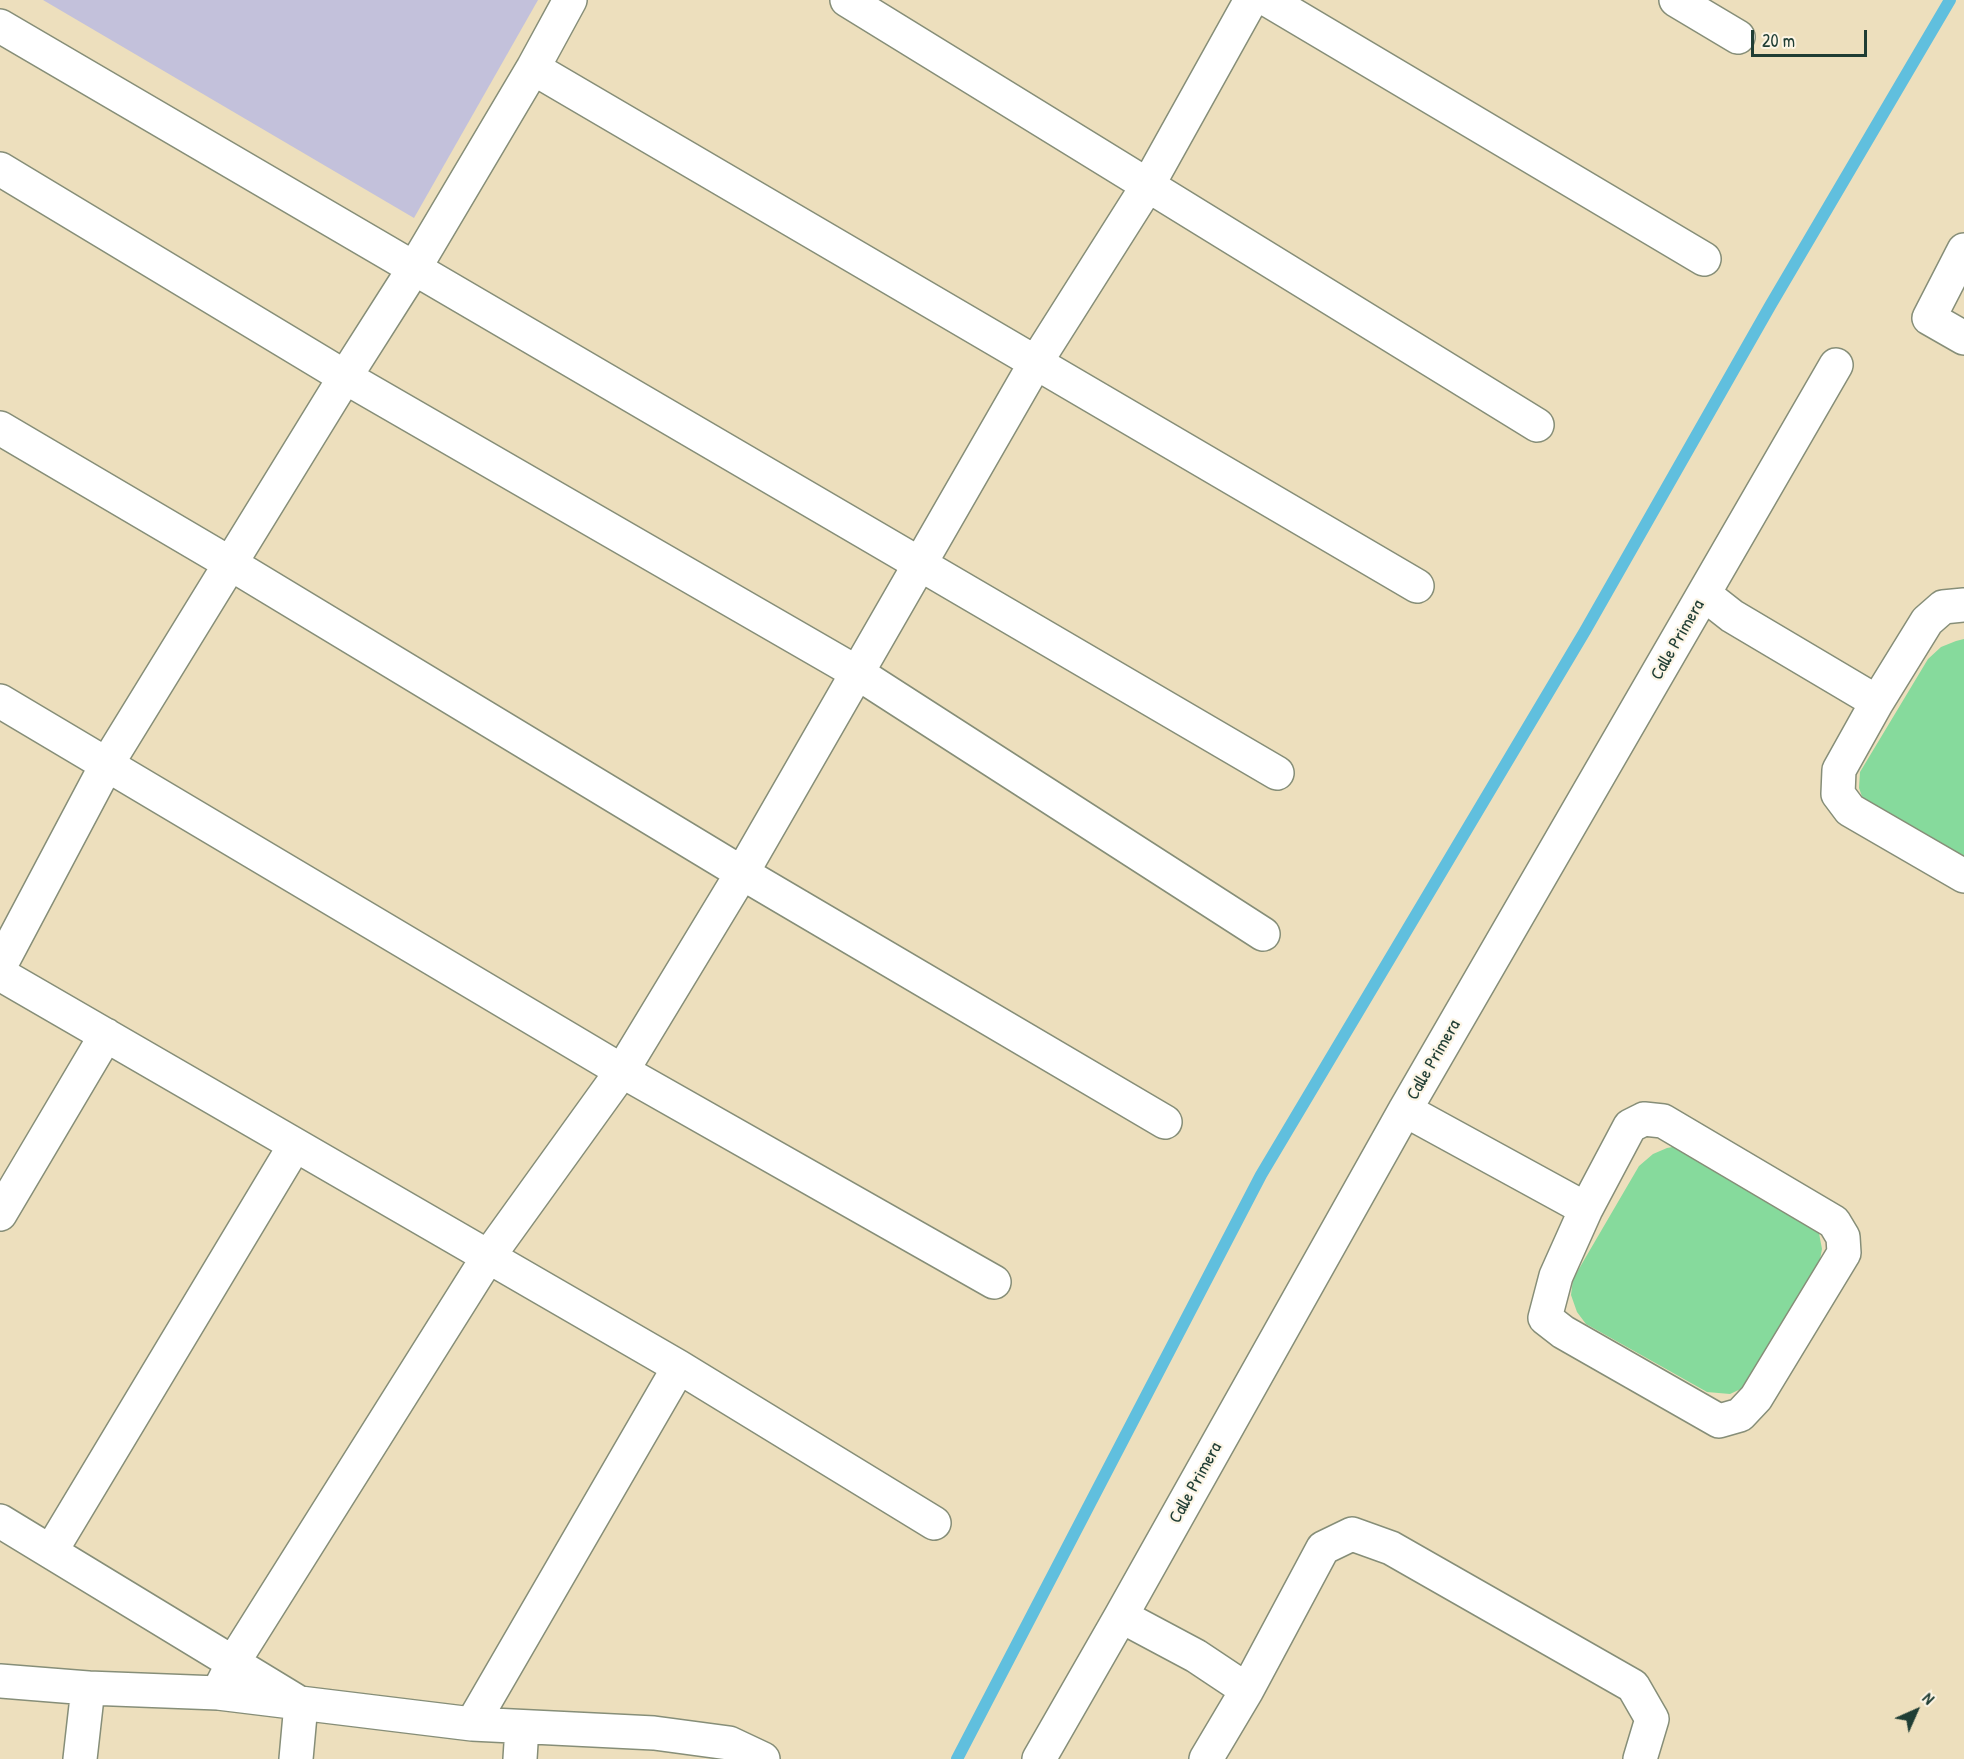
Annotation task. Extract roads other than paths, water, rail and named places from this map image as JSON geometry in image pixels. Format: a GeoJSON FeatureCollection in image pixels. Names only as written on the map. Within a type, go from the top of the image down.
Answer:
{"type":"FeatureCollection","features":[{"type":"Feature","properties":{"kind":"street"},"geometry":{"type":"LineString","coordinates":[[0,966],[107,764],[345,376],[415,267],[533,68],[570,0]]}},
{"type":"Feature","properties":{"kind":"street"},"geometry":{"type":"LineString","coordinates":[[847,0],[1537,425]]}},
{"type":"Feature","properties":{"kind":"street"},"geometry":{"type":"LineString","coordinates":[[218,1693],[234,1661],[488,1257],[621,1071],[742,873],[1036,362],[1149,185],[1251,0]]}},
{"type":"Feature","properties":{"kind":"street"},"geometry":{"type":"LineString","coordinates":[[1268,0],[1704,259]]}},
{"type":"Feature","properties":{"kind":"street"},"geometry":{"type":"LineString","coordinates":[[1677,0],[1738,37]]}},
{"type":"Feature","properties":{"kind":"street"},"geometry":{"type":"LineString","coordinates":[[0,26],[1277,773]]}},
{"type":"Feature","properties":{"kind":"street"},"geometry":{"type":"LineString","coordinates":[[533,68],[1417,586]]}},
{"type":"Feature","properties":{"kind":"street"},"geometry":{"type":"LineString","coordinates":[[0,169],[345,376],[856,672],[1263,934]]}},
{"type":"Feature","properties":{"kind":"street"},"geometry":{"type":"LineString","coordinates":[[1964,250],[1929,318],[1964,338]]}},
{"type":"Feature","properties":{"kind":"street","name":"Calle Primera"},"geometry":{"type":"LineString","coordinates":[[1038,1759],[1121,1616],[1405,1110],[1836,365]]}},
{"type":"Feature","properties":{"kind":"street"},"geometry":{"type":"LineString","coordinates":[[0,429],[231,564],[742,873],[1165,1122]]}},
{"type":"Feature","properties":{"kind":"street"},"geometry":{"type":"LineString","coordinates":[[1704,594],[1732,616],[1877,702]]}},
{"type":"Feature","properties":{"kind":"street"},"geometry":{"type":"LineString","coordinates":[[1964,604],[1943,607],[1927,621],[1877,702],[1839,770],[1838,794],[1850,810],[1964,876]]}},
{"type":"Feature","properties":{"kind":"street"},"geometry":{"type":"LineString","coordinates":[[0,701],[621,1071],[994,1282]]}},
{"type":"Feature","properties":{"kind":"street"},"geometry":{"type":"LineString","coordinates":[[0,974],[679,1366],[934,1523]]}},
{"type":"Feature","properties":{"kind":"street"},"geometry":{"type":"LineString","coordinates":[[0,1214],[106,1035]]}},
{"type":"Feature","properties":{"kind":"street"},"geometry":{"type":"LineString","coordinates":[[1405,1110],[1586,1209]]}},
{"type":"Feature","properties":{"kind":"street"},"geometry":{"type":"LineString","coordinates":[[1644,1119],[1663,1121],[1834,1222],[1843,1237],[1844,1252],[1756,1398],[1740,1415],[1719,1421],[1563,1332],[1545,1318],[1556,1276],[1586,1209],[1630,1126],[1644,1119]]}},
{"type":"Feature","properties":{"kind":"street"},"geometry":{"type":"LineString","coordinates":[[51,1551],[295,1144]]}},
{"type":"Feature","properties":{"kind":"street"},"geometry":{"type":"LineString","coordinates":[[472,1724],[679,1366]]}},
{"type":"Feature","properties":{"kind":"street"},"geometry":{"type":"LineString","coordinates":[[0,1521],[302,1704]]}},
{"type":"Feature","properties":{"kind":"street"},"geometry":{"type":"LineString","coordinates":[[1206,1759],[1247,1690],[1323,1548],[1352,1534],[1391,1548],[1633,1686],[1652,1719],[1640,1759]]}},
{"type":"Feature","properties":{"kind":"street"},"geometry":{"type":"LineString","coordinates":[[1121,1616],[1196,1656],[1247,1690]]}},
{"type":"Feature","properties":{"kind":"street"},"geometry":{"type":"LineString","coordinates":[[0,1681],[88,1688],[218,1693],[472,1724],[654,1733],[729,1743],[763,1759]]}},
{"type":"Feature","properties":{"kind":"street"},"geometry":{"type":"LineString","coordinates":[[80,1759],[88,1688]]}},
{"type":"Feature","properties":{"kind":"street"},"geometry":{"type":"LineString","coordinates":[[296,1759],[302,1704]]}},
{"type":"Feature","properties":{"kind":"street"},"geometry":{"type":"LineString","coordinates":[[520,1759],[522,1726]]}},
{"type":"Feature","properties":{"kind":"waterway"},"geometry":{"type":"LineString","coordinates":[[957,1759],[1261,1175],[1585,631],[1770,306],[1950,0]]}}]}
